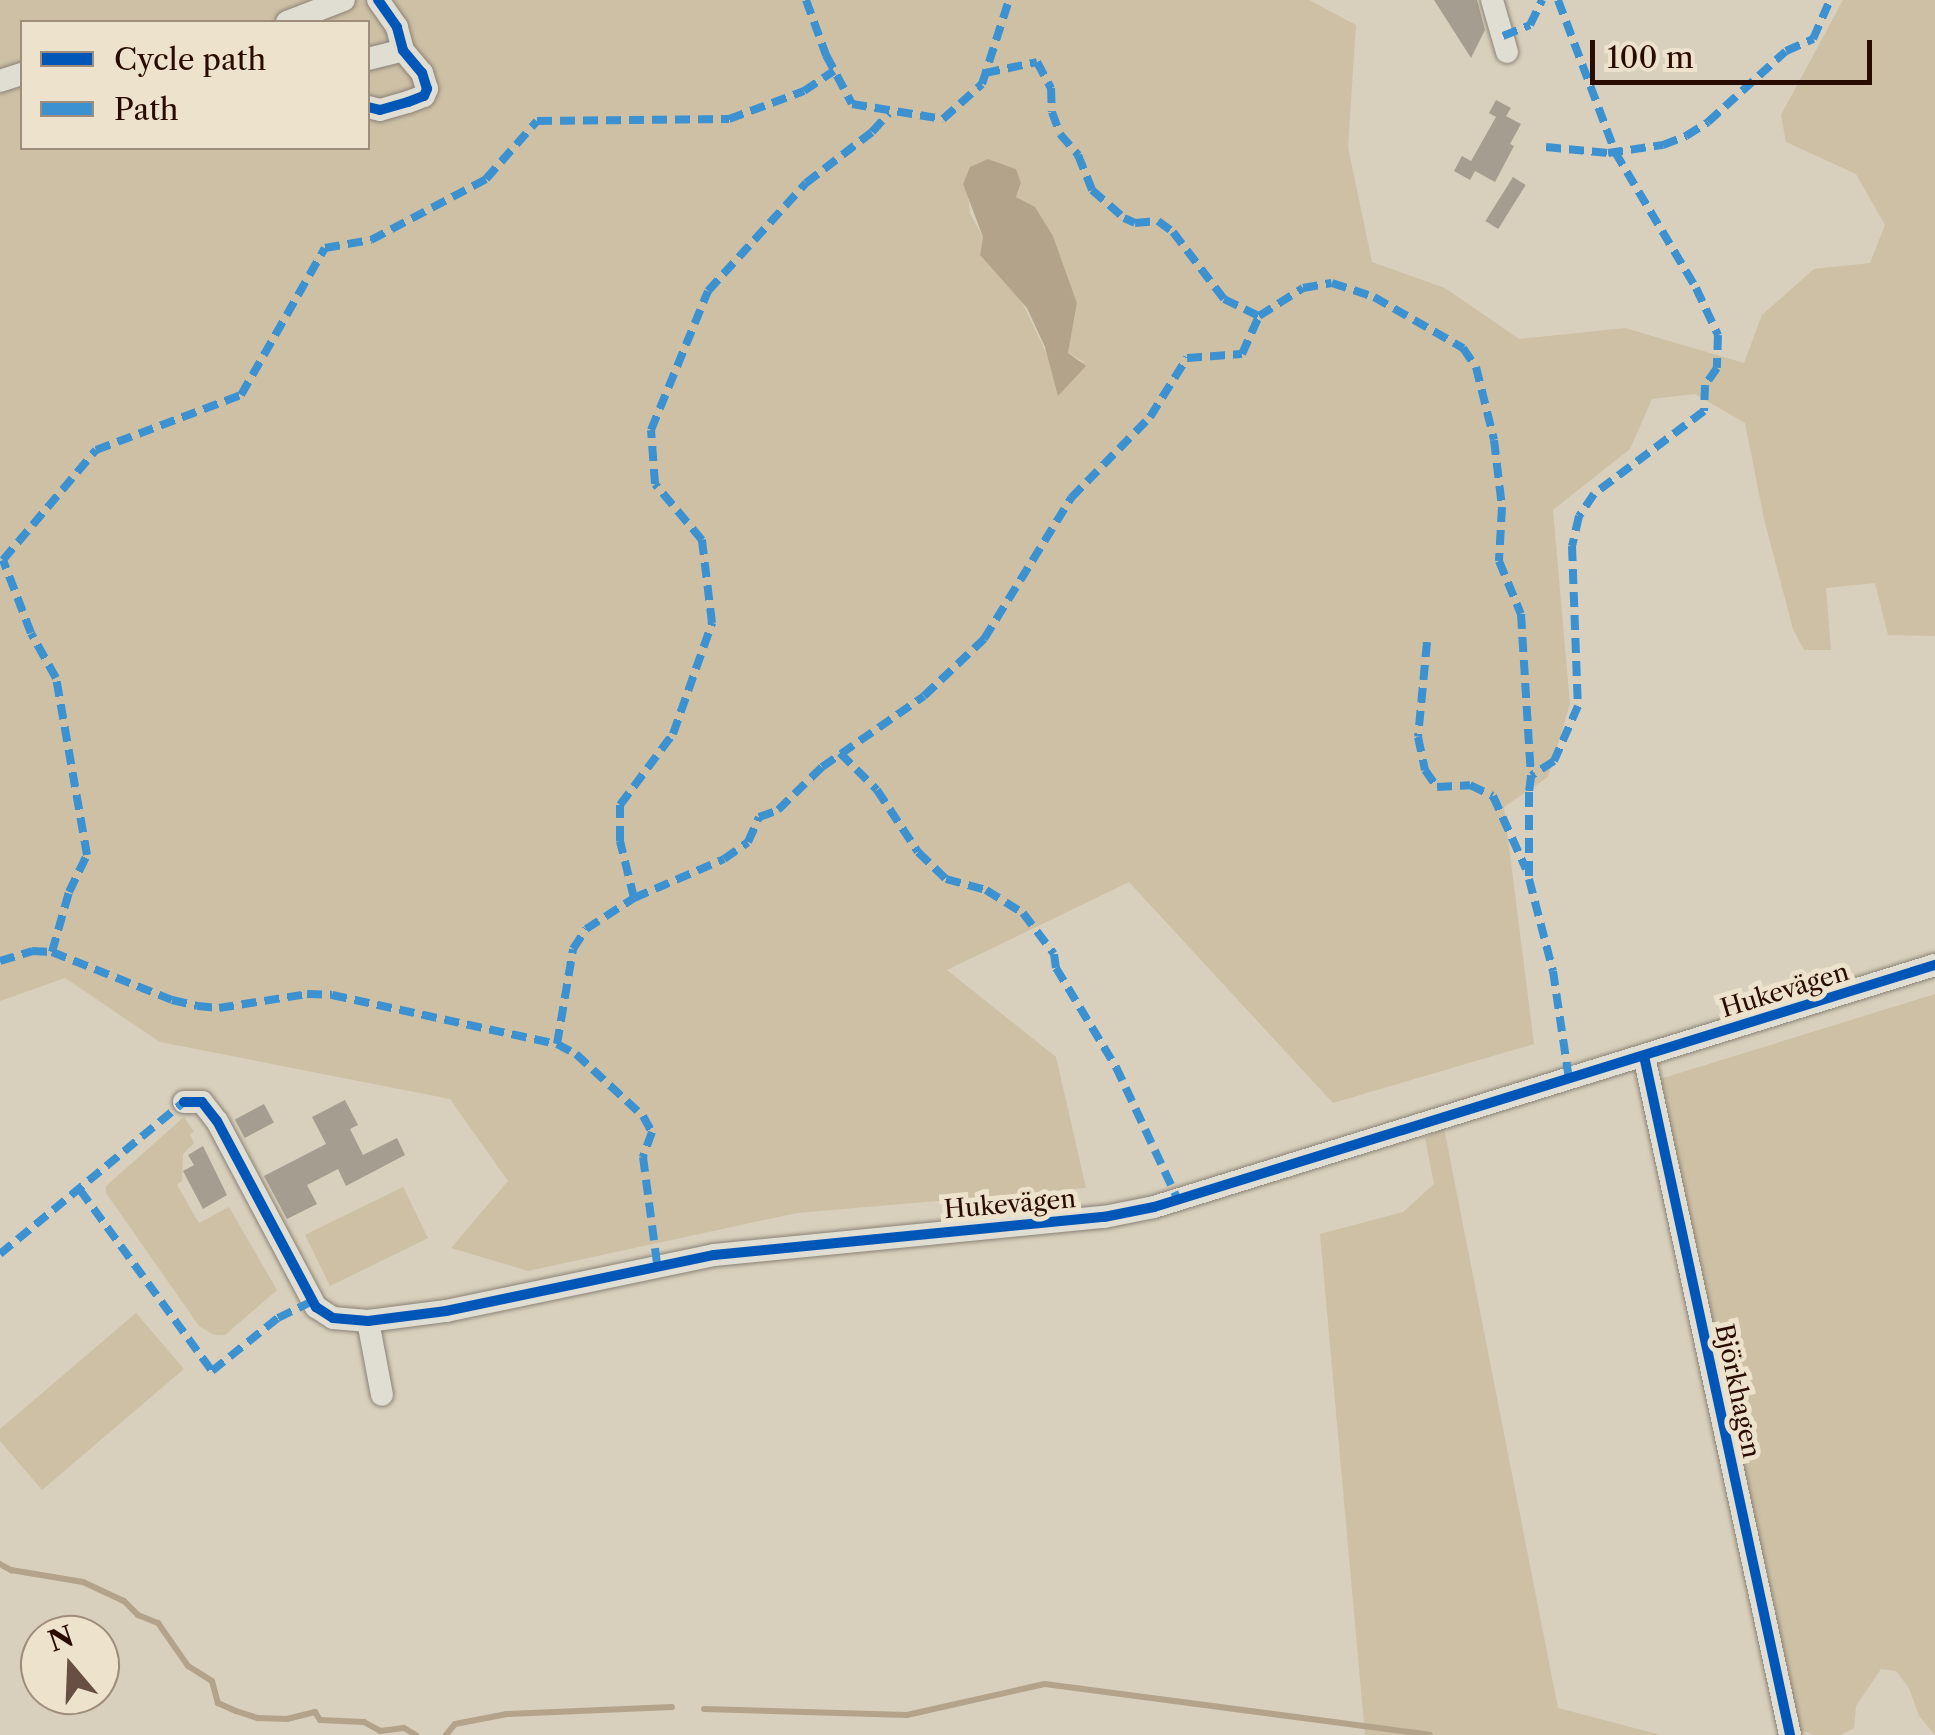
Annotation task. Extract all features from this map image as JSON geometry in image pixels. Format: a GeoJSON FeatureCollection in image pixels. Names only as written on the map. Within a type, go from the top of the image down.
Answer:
{"type":"FeatureCollection","features":[{"type":"Feature","properties":{"kind":"street"},"geometry":{"type":"LineString","coordinates":[[288,14],[344,0]]}},
{"type":"Feature","properties":{"kind":"street"},"geometry":{"type":"LineString","coordinates":[[370,108],[380,110],[424,96],[422,72],[404,50],[397,28],[378,0]]}},
{"type":"Feature","properties":{"kind":"street"},"geometry":{"type":"LineString","coordinates":[[1492,0],[1507,52]]}},
{"type":"Feature","properties":{"kind":"street"},"geometry":{"type":"LineString","coordinates":[[370,58],[404,50]]}},
{"type":"Feature","properties":{"kind":"street","name":"Hukevägen"},"geometry":{"type":"LineString","coordinates":[[184,1102],[202,1102],[218,1121],[316,1306],[333,1318],[368,1321],[446,1311],[695,1258],[1104,1217],[1154,1207],[1935,965]]}},
{"type":"Feature","properties":{"kind":"street","name":"Björkhagen"},"geometry":{"type":"LineString","coordinates":[[1644,1056],[1790,1735]]}},
{"type":"Feature","properties":{"kind":"street"},"geometry":{"type":"LineString","coordinates":[[368,1321],[382,1395]]}},
{"type":"Feature","properties":{"kind":"shaded area"},"geometry":{"type":"Polygon","coordinates":[[[0,0],[1309,0],[1356,25],[1348,147],[1372,262],[1445,288],[1519,339],[1625,328],[1744,363],[1762,315],[1814,269],[1870,263],[1885,225],[1856,174],[1786,142],[1781,115],[1843,0],[1935,0],[1935,636],[1888,635],[1875,583],[1826,588],[1831,650],[1804,650],[1793,629],[1764,519],[1745,423],[1695,394],[1652,399],[1630,449],[1553,510],[1570,704],[1548,777],[1504,807],[1534,1044],[1333,1103],[1129,882],[947,970],[1056,1057],[1086,1188],[797,1213],[528,1271],[451,1248],[508,1181],[450,1099],[160,1042],[65,978],[0,1001],[0,0]],[[988,159],[968,193],[970,213],[983,237],[980,255],[1021,300],[1047,354],[1084,362],[1068,353],[1077,303],[1053,236],[1035,208],[1016,197],[1020,187],[1016,169],[988,159]]]}},
{"type":"Feature","properties":{"kind":"shaded area"},"geometry":{"type":"Polygon","coordinates":[[[988,159],[1016,169],[1021,183],[1016,197],[1035,207],[1053,236],[1077,303],[1068,353],[1086,366],[1058,396],[1045,347],[1027,308],[980,255],[983,237],[963,184],[970,167],[988,159]]]}},
{"type":"Feature","properties":{"kind":"shaded area"},"geometry":{"type":"Polygon","coordinates":[[[1935,994],[1935,1735],[1919,1716],[1909,1688],[1896,1671],[1881,1669],[1856,1706],[1854,1728],[1841,1735],[1814,1735],[1797,1729],[1660,1079],[1935,994]]]}},
{"type":"Feature","properties":{"kind":"shaded area"},"geometry":{"type":"Polygon","coordinates":[[[184,1117],[194,1132],[190,1134],[194,1143],[183,1154],[182,1181],[177,1185],[199,1223],[229,1207],[277,1290],[225,1335],[214,1335],[199,1326],[106,1193],[106,1186],[184,1117]]]}},
{"type":"Feature","properties":{"kind":"shaded area"},"geometry":{"type":"Polygon","coordinates":[[[1444,1128],[1558,1708],[1661,1735],[1365,1735],[1320,1234],[1403,1212],[1434,1184],[1425,1138],[1444,1128]]]}},
{"type":"Feature","properties":{"kind":"shaded area"},"geometry":{"type":"Polygon","coordinates":[[[403,1187],[428,1238],[330,1286],[305,1235],[403,1187]]]}},
{"type":"Feature","properties":{"kind":"shaded area"},"geometry":{"type":"Polygon","coordinates":[[[136,1313],[184,1369],[42,1490],[0,1441],[0,1429],[136,1313]]]}},
{"type":"Feature","properties":{"kind":"building"},"geometry":{"type":"Polygon","coordinates":[[[1434,0],[1477,0],[1485,30],[1471,58],[1434,0]]]}},
{"type":"Feature","properties":{"kind":"building"},"geometry":{"type":"Polygon","coordinates":[[[1496,100],[1511,108],[1506,116],[1521,124],[1510,144],[1514,146],[1495,182],[1475,171],[1470,180],[1454,171],[1462,156],[1471,161],[1496,117],[1489,113],[1496,100]]]}},
{"type":"Feature","properties":{"kind":"building"},"geometry":{"type":"Polygon","coordinates":[[[1513,177],[1526,185],[1498,229],[1485,221],[1513,177]]]}},
{"type":"Feature","properties":{"kind":"building"},"geometry":{"type":"Polygon","coordinates":[[[345,1100],[358,1125],[350,1129],[363,1155],[397,1138],[405,1155],[346,1186],[338,1169],[307,1185],[317,1204],[287,1219],[264,1176],[326,1144],[312,1117],[345,1100]]]}},
{"type":"Feature","properties":{"kind":"building"},"geometry":{"type":"Polygon","coordinates":[[[264,1104],[274,1123],[245,1138],[235,1119],[264,1104]]]}},
{"type":"Feature","properties":{"kind":"building"},"geometry":{"type":"Polygon","coordinates":[[[203,1146],[227,1195],[203,1209],[183,1171],[194,1165],[188,1155],[203,1146]]]}},
{"type":"Feature","properties":{"kind":"waterway"},"geometry":{"type":"LineString","coordinates":[[0,1564],[11,1570],[83,1582],[124,1601],[138,1615],[158,1623],[188,1666],[212,1681],[218,1703],[236,1711],[258,1718],[287,1719],[315,1712],[320,1720],[364,1722],[380,1731],[404,1728],[416,1735]]}},
{"type":"Feature","properties":{"kind":"waterway"},"geometry":{"type":"LineString","coordinates":[[704,1709],[907,1715],[1045,1684],[1430,1735]]}},
{"type":"Feature","properties":{"kind":"waterway"},"geometry":{"type":"LineString","coordinates":[[446,1735],[455,1724],[507,1714],[672,1707]]}},
{"type":"Feature","properties":{"kind":"marked path"},"geometry":{"type":"LineString","coordinates":[[806,0],[826,55],[852,104],[943,119],[982,84],[1009,0]]}},
{"type":"Feature","properties":{"kind":"marked path"},"geometry":{"type":"LineString","coordinates":[[1503,36],[1530,25],[1542,0]]}},
{"type":"Feature","properties":{"kind":"marked path"},"geometry":{"type":"LineString","coordinates":[[1558,0],[1615,152],[1696,288],[1718,335],[1717,368],[1705,385],[1704,411],[1594,494],[1579,516],[1572,546],[1578,706],[1554,761],[1531,776],[1529,792],[1529,879],[1553,971],[1569,1080]]}},
{"type":"Feature","properties":{"kind":"marked path"},"geometry":{"type":"LineString","coordinates":[[1546,147],[1608,153],[1663,145],[1686,136],[1708,122],[1786,51],[1813,39],[1830,0]]}},
{"type":"Feature","properties":{"kind":"marked path"},"geometry":{"type":"LineString","coordinates":[[985,73],[1037,62],[1051,88],[1052,112],[1060,134],[1078,155],[1092,190],[1124,218],[1135,223],[1158,221],[1173,232],[1224,299],[1259,316]]}},
{"type":"Feature","properties":{"kind":"marked path"},"geometry":{"type":"LineString","coordinates":[[52,952],[69,892],[87,855],[56,678],[31,633],[3,560],[96,450],[241,395],[325,248],[371,240],[486,179],[537,121],[729,119],[804,91],[834,71]]}},
{"type":"Feature","properties":{"kind":"marked path"},"geometry":{"type":"LineString","coordinates":[[634,898],[620,841],[620,805],[673,734],[712,623],[702,540],[655,484],[651,430],[708,291],[806,183],[872,132],[889,113]]}},
{"type":"Feature","properties":{"kind":"marked path"},"geometry":{"type":"LineString","coordinates":[[557,1044],[573,949],[586,929],[634,898],[724,859],[748,842],[759,817],[778,810],[822,767],[924,696],[984,639],[1071,498],[1150,417],[1187,358],[1242,354],[1259,316],[1303,288],[1332,283],[1374,297],[1463,348],[1476,367],[1494,440],[1502,507],[1499,561],[1521,614],[1531,776]]}},
{"type":"Feature","properties":{"kind":"marked path"},"geometry":{"type":"LineString","coordinates":[[1427,642],[1418,737],[1425,770],[1437,787],[1470,785],[1493,796],[1526,869]]}},
{"type":"Feature","properties":{"kind":"marked path"},"geometry":{"type":"LineString","coordinates":[[840,753],[877,790],[918,852],[946,879],[986,890],[1023,913],[1054,954],[1056,968],[1116,1067],[1178,1200]]}},
{"type":"Feature","properties":{"kind":"marked path"},"geometry":{"type":"LineString","coordinates":[[0,961],[32,951],[52,952],[172,1000],[197,1006],[219,1008],[307,994],[332,995],[557,1044],[576,1054],[643,1116],[652,1132],[643,1157],[657,1263]]}},
{"type":"Feature","properties":{"kind":"marked path"},"geometry":{"type":"LineString","coordinates":[[0,1254],[184,1102]]}},
{"type":"Feature","properties":{"kind":"marked path"},"geometry":{"type":"LineString","coordinates":[[80,1190],[212,1371],[278,1318],[313,1301]]}},
{"type":"Feature","properties":{"kind":"cycle path"},"geometry":{"type":"LineString","coordinates":[[370,108],[380,110],[408,102],[424,96],[427,89],[422,73],[403,50],[397,27],[378,0]]}},
{"type":"Feature","properties":{"kind":"cycle path"},"geometry":{"type":"LineString","coordinates":[[184,1102],[202,1102],[217,1121],[316,1307],[333,1318],[368,1321],[446,1311],[714,1255],[1104,1217],[1154,1207],[1935,965]]}},
{"type":"Feature","properties":{"kind":"cycle path"},"geometry":{"type":"LineString","coordinates":[[1644,1056],[1790,1735]]}}]}
